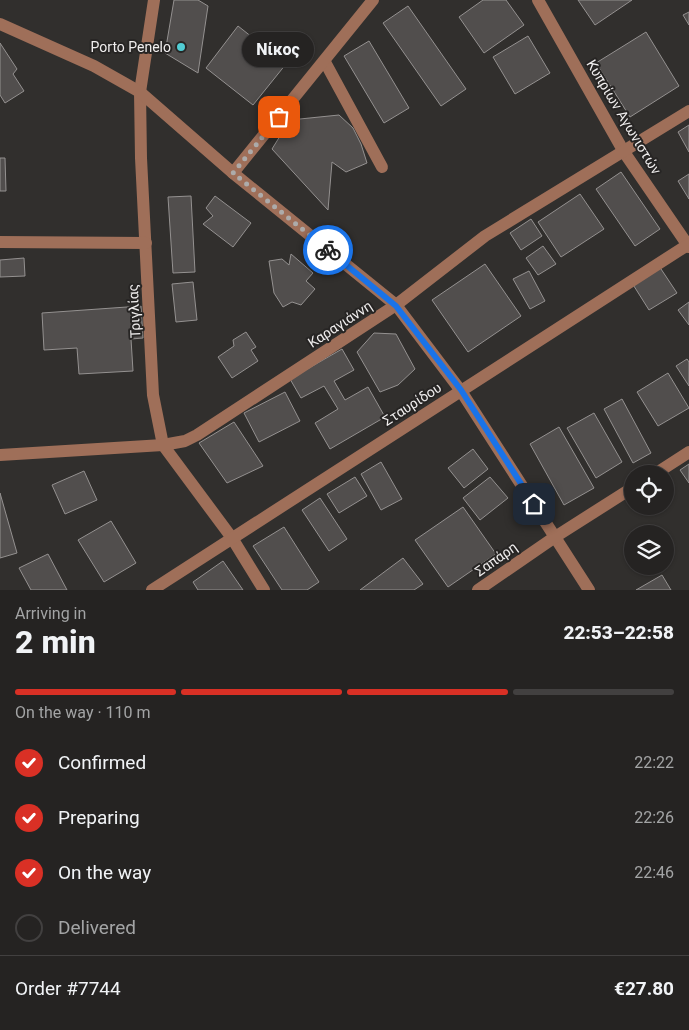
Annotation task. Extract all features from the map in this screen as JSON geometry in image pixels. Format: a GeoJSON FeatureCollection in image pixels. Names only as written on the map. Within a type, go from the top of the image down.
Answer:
{"type":"FeatureCollection","features":[{"type":"Feature","properties":{"kind":"street","name":"Τριγλίας"},"geometry":{"type":"LineString","coordinates":[[154,0],[140,92],[141,158],[153,395],[163,445],[232,538],[264,590]]}},
{"type":"Feature","properties":{"kind":"street"},"geometry":{"type":"LineString","coordinates":[[233,173],[325,62],[373,0]]}},
{"type":"Feature","properties":{"kind":"street","name":"Κυπρίων Αγωνιστών"},"geometry":{"type":"LineString","coordinates":[[538,0],[624,152],[689,245]]}},
{"type":"Feature","properties":{"kind":"street"},"geometry":{"type":"LineString","coordinates":[[0,24],[94,66],[140,92],[233,173],[396,306],[461,390],[589,590]]}},
{"type":"Feature","properties":{"kind":"street"},"geometry":{"type":"LineString","coordinates":[[325,62],[382,167]]}},
{"type":"Feature","properties":{"kind":"street","name":"Καραγιάννη"},"geometry":{"type":"LineString","coordinates":[[0,455],[163,445],[185,441],[396,306],[485,236],[689,111]]}},
{"type":"Feature","properties":{"kind":"street"},"geometry":{"type":"LineString","coordinates":[[0,242],[146,243]]}},
{"type":"Feature","properties":{"kind":"street","name":"Σταυρίδου"},"geometry":{"type":"LineString","coordinates":[[152,590],[689,245]]}},
{"type":"Feature","properties":{"kind":"street"},"geometry":{"type":"LineString","coordinates":[[669,465],[689,452]]}},
{"type":"Feature","properties":{"kind":"street","name":"Σαπάρη"},"geometry":{"type":"LineString","coordinates":[[478,590],[555,537],[624,493]]}},
{"type":"Feature","properties":{"kind":"building"},"geometry":{"type":"Polygon","coordinates":[[[174,0],[198,0],[208,6],[198,73],[165,53],[174,0]]]}},
{"type":"Feature","properties":{"kind":"building"},"geometry":{"type":"Polygon","coordinates":[[[483,0],[506,0],[524,25],[484,53],[459,17],[483,0]]]}},
{"type":"Feature","properties":{"kind":"building"},"geometry":{"type":"Polygon","coordinates":[[[578,0],[632,0],[595,25],[578,0]]]}},
{"type":"Feature","properties":{"kind":"building"},"geometry":{"type":"Polygon","coordinates":[[[408,6],[466,89],[441,106],[383,23],[408,6]]]}},
{"type":"Feature","properties":{"kind":"building"},"geometry":{"type":"Polygon","coordinates":[[[689,12],[689,25],[683,15],[689,12]]]}},
{"type":"Feature","properties":{"kind":"building"},"geometry":{"type":"Polygon","coordinates":[[[238,26],[286,64],[253,105],[206,68],[238,26]]]}},
{"type":"Feature","properties":{"kind":"building"},"geometry":{"type":"Polygon","coordinates":[[[646,32],[679,86],[630,117],[596,63],[646,32]]]}},
{"type":"Feature","properties":{"kind":"building"},"geometry":{"type":"Polygon","coordinates":[[[528,36],[550,73],[515,94],[493,57],[528,36]]]}},
{"type":"Feature","properties":{"kind":"building"},"geometry":{"type":"Polygon","coordinates":[[[369,41],[409,108],[384,123],[344,56],[369,41]]]}},
{"type":"Feature","properties":{"kind":"building"},"geometry":{"type":"Polygon","coordinates":[[[0,43],[17,69],[13,74],[24,91],[5,103],[0,95],[0,43]]]}},
{"type":"Feature","properties":{"kind":"building"},"geometry":{"type":"Polygon","coordinates":[[[339,115],[353,128],[367,163],[346,172],[332,162],[328,210],[272,149],[290,120],[339,115]]]}},
{"type":"Feature","properties":{"kind":"building"},"geometry":{"type":"Polygon","coordinates":[[[689,125],[689,152],[678,132],[689,125]]]}},
{"type":"Feature","properties":{"kind":"building"},"geometry":{"type":"Polygon","coordinates":[[[0,158],[5,158],[6,191],[0,191],[0,158]]]}},
{"type":"Feature","properties":{"kind":"building"},"geometry":{"type":"Polygon","coordinates":[[[621,172],[660,229],[635,246],[596,189],[621,172]]]}},
{"type":"Feature","properties":{"kind":"building"},"geometry":{"type":"Polygon","coordinates":[[[689,174],[689,199],[678,181],[689,174]]]}},
{"type":"Feature","properties":{"kind":"building"},"geometry":{"type":"Polygon","coordinates":[[[580,194],[604,229],[561,257],[538,222],[580,194]]]}},
{"type":"Feature","properties":{"kind":"building"},"geometry":{"type":"Polygon","coordinates":[[[191,196],[195,272],[173,273],[168,197],[191,196]]]}},
{"type":"Feature","properties":{"kind":"building"},"geometry":{"type":"Polygon","coordinates":[[[215,196],[251,223],[233,247],[203,224],[213,216],[206,208],[215,196]]]}},
{"type":"Feature","properties":{"kind":"building"},"geometry":{"type":"Polygon","coordinates":[[[531,219],[542,236],[521,250],[510,233],[531,219]]]}},
{"type":"Feature","properties":{"kind":"building"},"geometry":{"type":"Polygon","coordinates":[[[543,246],[556,264],[538,275],[526,258],[543,246]]]}},
{"type":"Feature","properties":{"kind":"building"},"geometry":{"type":"Polygon","coordinates":[[[291,254],[313,273],[306,281],[315,289],[301,305],[292,302],[283,307],[274,293],[269,261],[282,259],[289,265],[291,254]]]}},
{"type":"Feature","properties":{"kind":"building"},"geometry":{"type":"Polygon","coordinates":[[[24,258],[25,276],[0,277],[0,260],[24,258]]]}},
{"type":"Feature","properties":{"kind":"building"},"geometry":{"type":"Polygon","coordinates":[[[485,264],[521,316],[468,352],[432,300],[485,264]]]}},
{"type":"Feature","properties":{"kind":"building"},"geometry":{"type":"Polygon","coordinates":[[[659,266],[677,293],[649,310],[632,283],[659,266]]]}},
{"type":"Feature","properties":{"kind":"building"},"geometry":{"type":"Polygon","coordinates":[[[529,271],[545,301],[530,309],[513,279],[529,271]]]}},
{"type":"Feature","properties":{"kind":"building"},"geometry":{"type":"Polygon","coordinates":[[[193,282],[197,320],[176,322],[172,284],[193,282]]]}},
{"type":"Feature","properties":{"kind":"building"},"geometry":{"type":"Polygon","coordinates":[[[689,302],[689,325],[678,310],[689,302]]]}},
{"type":"Feature","properties":{"kind":"building"},"geometry":{"type":"Polygon","coordinates":[[[141,306],[143,338],[131,339],[133,371],[79,374],[77,348],[44,350],[42,313],[141,306]]]}},
{"type":"Feature","properties":{"kind":"building"},"geometry":{"type":"Polygon","coordinates":[[[246,332],[256,347],[251,350],[258,361],[232,378],[218,357],[234,346],[233,340],[246,332]]]}},
{"type":"Feature","properties":{"kind":"building"},"geometry":{"type":"Polygon","coordinates":[[[374,333],[396,334],[415,369],[398,385],[380,392],[357,352],[374,333]]]}},
{"type":"Feature","properties":{"kind":"building"},"geometry":{"type":"Polygon","coordinates":[[[342,349],[354,370],[334,381],[345,400],[368,387],[385,417],[330,449],[315,423],[338,409],[324,386],[301,398],[290,379],[342,349]]]}},
{"type":"Feature","properties":{"kind":"building"},"geometry":{"type":"Polygon","coordinates":[[[687,359],[689,362],[689,386],[676,366],[687,359]]]}},
{"type":"Feature","properties":{"kind":"building"},"geometry":{"type":"Polygon","coordinates":[[[668,373],[689,408],[658,426],[637,392],[668,373]]]}},
{"type":"Feature","properties":{"kind":"building"},"geometry":{"type":"Polygon","coordinates":[[[285,392],[300,421],[259,442],[244,413],[285,392]]]}},
{"type":"Feature","properties":{"kind":"building"},"geometry":{"type":"Polygon","coordinates":[[[622,399],[651,453],[633,463],[604,409],[622,399]]]}},
{"type":"Feature","properties":{"kind":"building"},"geometry":{"type":"Polygon","coordinates":[[[594,413],[622,462],[596,478],[567,428],[594,413]]]}},
{"type":"Feature","properties":{"kind":"building"},"geometry":{"type":"Polygon","coordinates":[[[234,422],[263,466],[227,483],[199,443],[234,422]]]}},
{"type":"Feature","properties":{"kind":"building"},"geometry":{"type":"Polygon","coordinates":[[[559,427],[594,488],[564,505],[530,444],[559,427]]]}},
{"type":"Feature","properties":{"kind":"building"},"geometry":{"type":"Polygon","coordinates":[[[473,449],[488,469],[464,488],[448,468],[473,449]]]}},
{"type":"Feature","properties":{"kind":"building"},"geometry":{"type":"Polygon","coordinates":[[[381,462],[402,499],[381,510],[361,474],[381,462]]]}},
{"type":"Feature","properties":{"kind":"building"},"geometry":{"type":"Polygon","coordinates":[[[689,464],[689,483],[680,470],[689,464]]]}},
{"type":"Feature","properties":{"kind":"building"},"geometry":{"type":"Polygon","coordinates":[[[84,471],[97,500],[65,514],[52,485],[84,471]]]}},
{"type":"Feature","properties":{"kind":"building"},"geometry":{"type":"Polygon","coordinates":[[[355,477],[367,496],[339,513],[327,494],[355,477]]]}},
{"type":"Feature","properties":{"kind":"building"},"geometry":{"type":"Polygon","coordinates":[[[490,477],[508,498],[480,520],[463,498],[490,477]]]}},
{"type":"Feature","properties":{"kind":"building"},"geometry":{"type":"Polygon","coordinates":[[[0,493],[17,553],[0,558],[0,493]]]}},
{"type":"Feature","properties":{"kind":"building"},"geometry":{"type":"Polygon","coordinates":[[[320,498],[347,539],[329,551],[302,510],[320,498]]]}},
{"type":"Feature","properties":{"kind":"building"},"geometry":{"type":"Polygon","coordinates":[[[463,507],[496,554],[448,587],[415,540],[463,507]]]}},
{"type":"Feature","properties":{"kind":"building"},"geometry":{"type":"Polygon","coordinates":[[[111,521],[136,563],[104,582],[78,540],[111,521]]]}},
{"type":"Feature","properties":{"kind":"building"},"geometry":{"type":"Polygon","coordinates":[[[284,527],[319,582],[307,590],[282,590],[253,546],[284,527]]]}},
{"type":"Feature","properties":{"kind":"building"},"geometry":{"type":"Polygon","coordinates":[[[48,554],[67,590],[31,590],[19,568],[48,554]]]}},
{"type":"Feature","properties":{"kind":"building"},"geometry":{"type":"Polygon","coordinates":[[[403,558],[423,584],[414,590],[360,590],[403,558]]]}},
{"type":"Feature","properties":{"kind":"building"},"geometry":{"type":"Polygon","coordinates":[[[223,561],[243,590],[198,590],[193,582],[223,561]]]}},
{"type":"Feature","properties":{"kind":"building"},"geometry":{"type":"Polygon","coordinates":[[[662,575],[671,590],[636,590],[662,575]]]}},
{"type":"Feature","properties":{"kind":"way so far"},"geometry":{"type":"LineString","coordinates":[[279,117],[233,173],[328,250]]}},
{"type":"Feature","properties":{"kind":"place","name":"Porto Penelo"},"geometry":{"type":"Point","coordinates":[181,47]}},
{"type":"Feature","properties":{"kind":"place","name":"Νίκος"},"geometry":{"type":"Point","coordinates":[279,117]}},
{"type":"Feature","properties":{"kind":"route"},"geometry":{"type":"LineString","coordinates":[[328,250],[396,306],[461,390],[534,504]]}}]}
